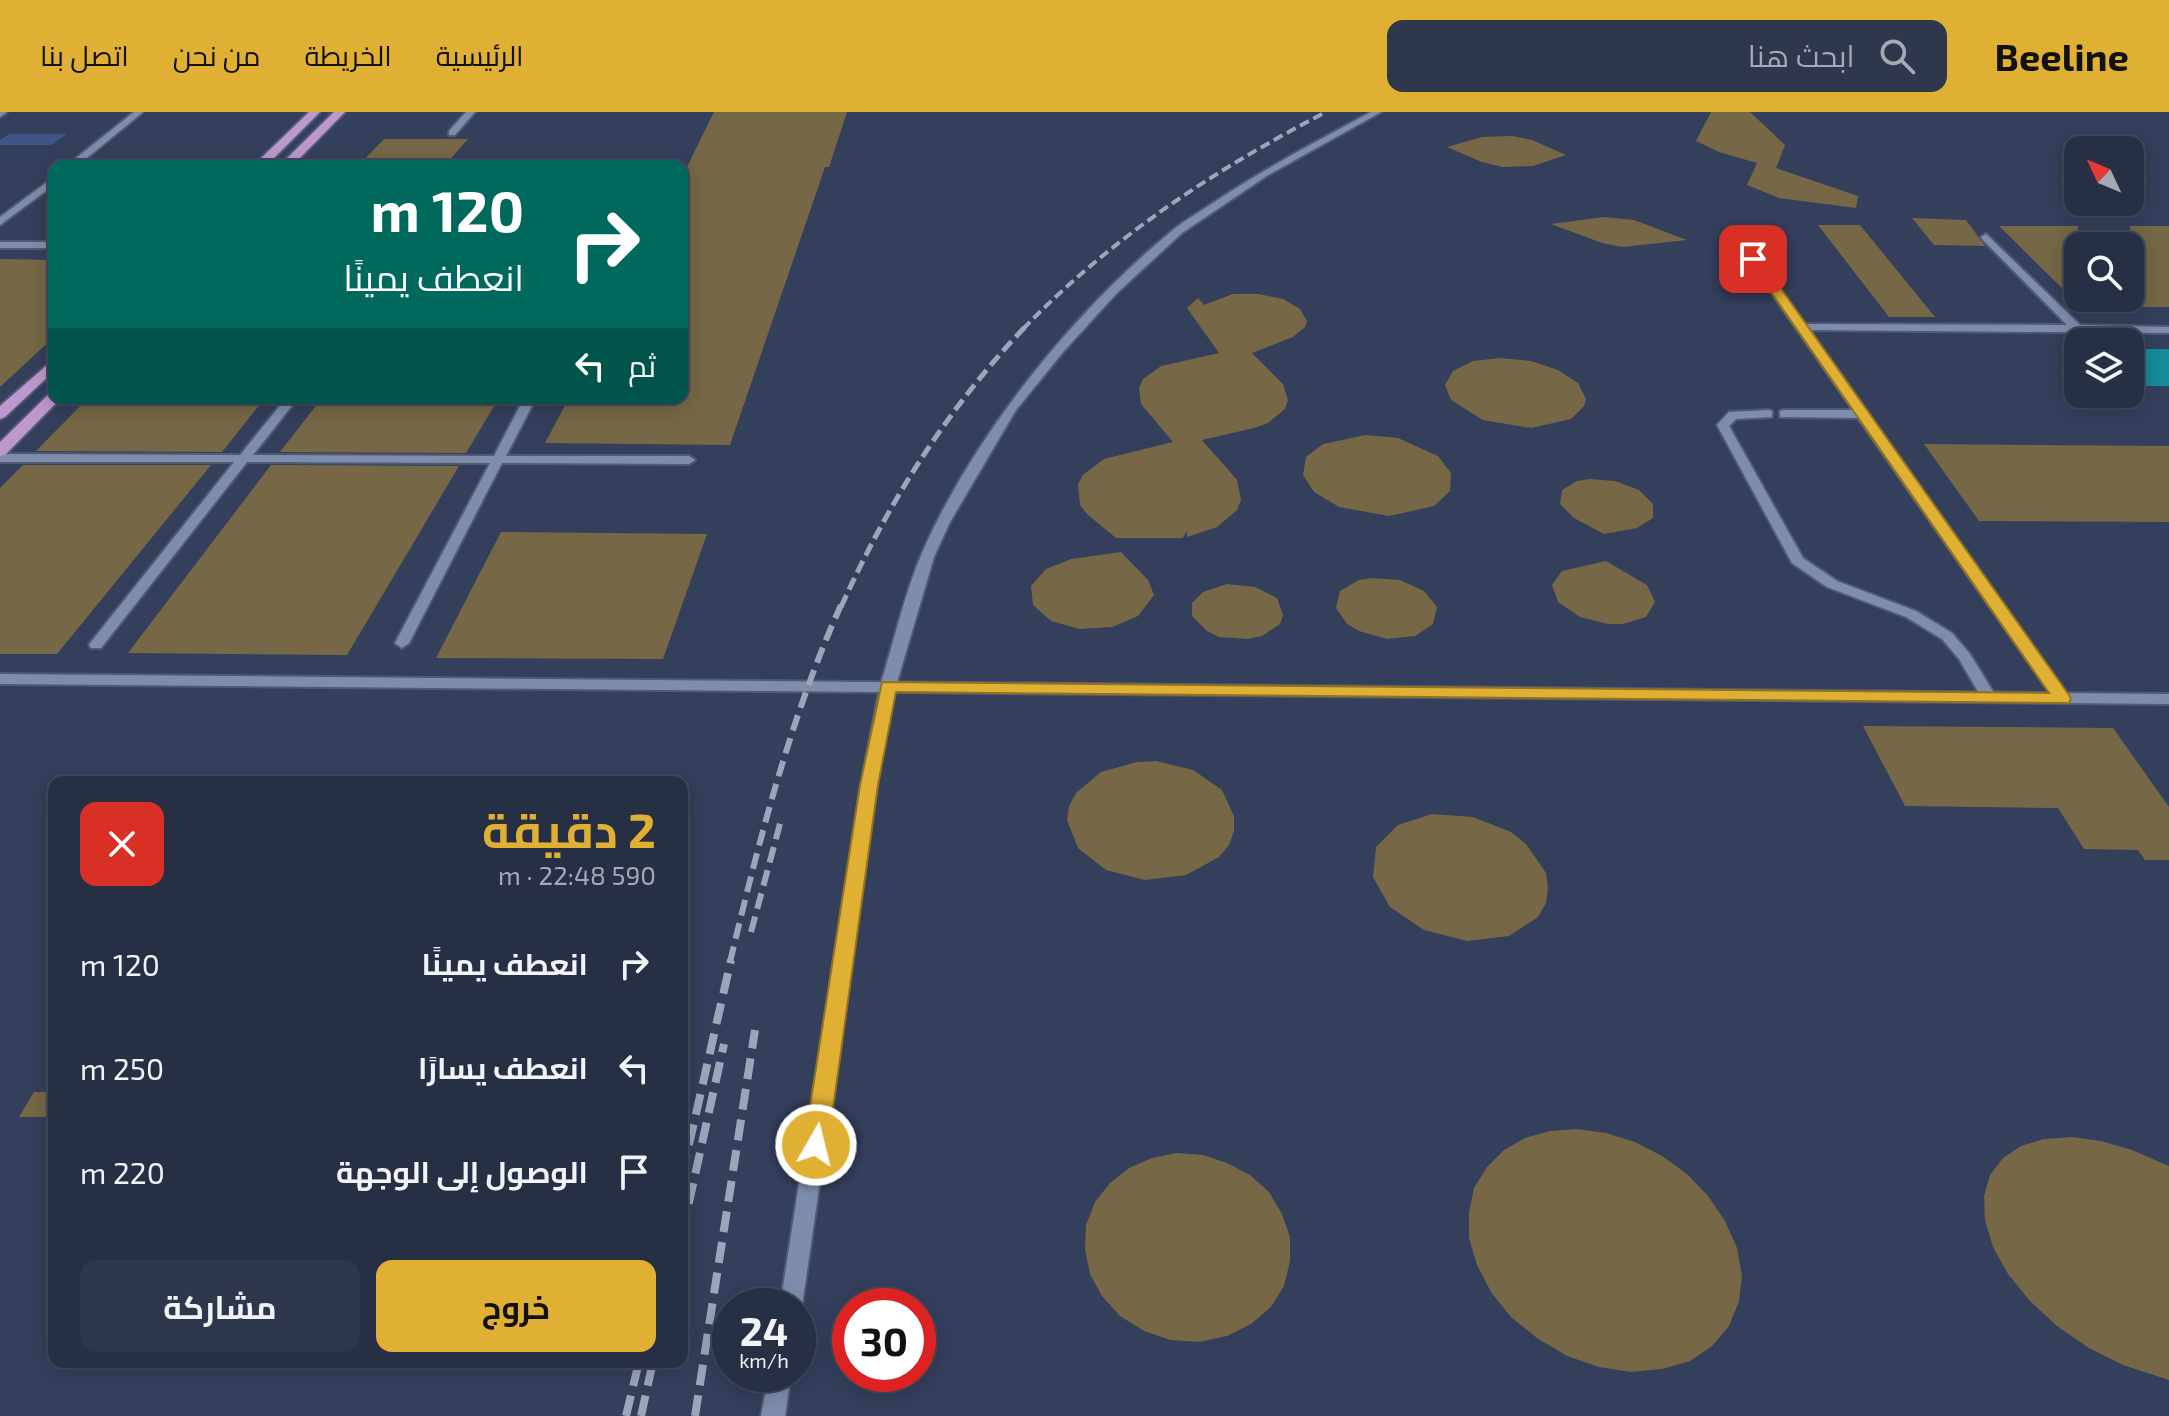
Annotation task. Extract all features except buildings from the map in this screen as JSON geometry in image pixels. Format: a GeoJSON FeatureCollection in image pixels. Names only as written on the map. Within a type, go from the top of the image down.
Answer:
{"type":"FeatureCollection","features":[{"type":"Feature","properties":{"kind":"main road"},"geometry":{"type":"LineString","coordinates":[[265,160],[315,112]]}},
{"type":"Feature","properties":{"kind":"main road"},"geometry":{"type":"LineString","coordinates":[[291,160],[340,112]]}},
{"type":"Feature","properties":{"kind":"main road"},"geometry":{"type":"LineString","coordinates":[[0,414],[48,369]]}},
{"type":"Feature","properties":{"kind":"main road"},"geometry":{"type":"LineString","coordinates":[[0,451],[48,403]]}},
{"type":"Feature","properties":{"kind":"street"},"geometry":{"type":"LineString","coordinates":[[79,160],[139,112]]}},
{"type":"Feature","properties":{"kind":"street"},"geometry":{"type":"LineString","coordinates":[[452,133],[471,112]]}},
{"type":"Feature","properties":{"kind":"street"},"geometry":{"type":"LineString","coordinates":[[794,1288],[869,785],[888,686],[927,557],[943,522],[1011,409],[1113,291],[1178,231],[1265,173],[1377,112]]}},
{"type":"Feature","properties":{"kind":"street"},"geometry":{"type":"LineString","coordinates":[[0,222],[48,185]]}},
{"type":"Feature","properties":{"kind":"street"},"geometry":{"type":"LineString","coordinates":[[1986,237],[2077,328]]}},
{"type":"Feature","properties":{"kind":"street"},"geometry":{"type":"LineString","coordinates":[[0,245],[48,245]]}},
{"type":"Feature","properties":{"kind":"street"},"geometry":{"type":"LineString","coordinates":[[1753,259],[2062,699]]}},
{"type":"Feature","properties":{"kind":"street"},"geometry":{"type":"LineString","coordinates":[[1801,327],[2077,328]]}},
{"type":"Feature","properties":{"kind":"street"},"geometry":{"type":"LineString","coordinates":[[2144,329],[2169,330]]}},
{"type":"Feature","properties":{"kind":"street"},"geometry":{"type":"LineString","coordinates":[[96,645],[287,404]]}},
{"type":"Feature","properties":{"kind":"street"},"geometry":{"type":"LineString","coordinates":[[402,643],[527,404]]}},
{"type":"Feature","properties":{"kind":"street"},"geometry":{"type":"LineString","coordinates":[[1768,414],[1733,415],[1723,425],[1797,560],[1814,576],[1839,589],[1922,621],[1947,635],[1989,698]]}},
{"type":"Feature","properties":{"kind":"street"},"geometry":{"type":"LineString","coordinates":[[1784,414],[1862,414]]}},
{"type":"Feature","properties":{"kind":"street"},"geometry":{"type":"LineString","coordinates":[[0,458],[689,460]]}},
{"type":"Feature","properties":{"kind":"street"},"geometry":{"type":"LineString","coordinates":[[0,679],[2169,699]]}},
{"type":"Feature","properties":{"kind":"street"},"geometry":{"type":"LineString","coordinates":[[773,1416],[777,1392]]}},
{"type":"Feature","properties":{"kind":"shaded area"},"geometry":{"type":"Polygon","coordinates":[[[9,134],[67,134],[51,145],[0,145],[0,140],[9,134]]]}},
{"type":"Feature","properties":{"kind":"shaded area"},"geometry":{"type":"Polygon","coordinates":[[[2144,349],[2169,349],[2169,386],[2144,386],[2144,349]]]}},
{"type":"Feature","properties":{"kind":"railway"},"geometry":{"type":"LineString","coordinates":[[1025,327],[1092,265],[1166,208],[1204,182],[1326,112]]}},
{"type":"Feature","properties":{"kind":"railway"},"geometry":{"type":"LineString","coordinates":[[841,607],[878,531],[921,459],[970,391],[1025,327]]}},
{"type":"Feature","properties":{"kind":"railway"},"geometry":{"type":"LineString","coordinates":[[730,962],[764,826],[791,736],[841,605]]}},
{"type":"Feature","properties":{"kind":"railway"},"geometry":{"type":"LineString","coordinates":[[751,932],[781,820]]}},
{"type":"Feature","properties":{"kind":"railway"},"geometry":{"type":"LineString","coordinates":[[688,1149],[731,960]]}},
{"type":"Feature","properties":{"kind":"railway"},"geometry":{"type":"LineString","coordinates":[[695,1416],[755,1030]]}},
{"type":"Feature","properties":{"kind":"railway"},"geometry":{"type":"LineString","coordinates":[[688,1207],[724,1044]]}},
{"type":"Feature","properties":{"kind":"railway"},"geometry":{"type":"LineString","coordinates":[[626,1416],[638,1368]]}},
{"type":"Feature","properties":{"kind":"railway"},"geometry":{"type":"LineString","coordinates":[[641,1416],[652,1368]]}},
{"type":"Feature","properties":{"kind":"route"},"geometry":{"type":"LineString","coordinates":[[816,1145],[869,785],[888,686],[2062,699],[1753,259]]}}]}
